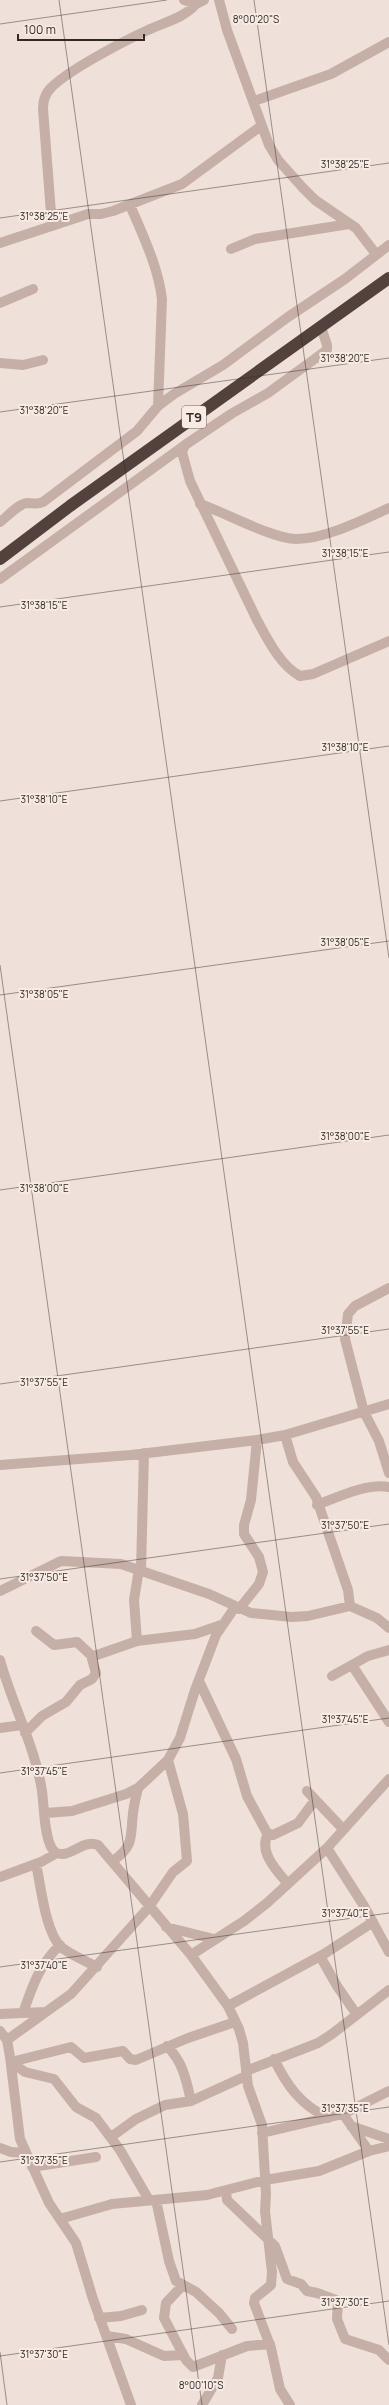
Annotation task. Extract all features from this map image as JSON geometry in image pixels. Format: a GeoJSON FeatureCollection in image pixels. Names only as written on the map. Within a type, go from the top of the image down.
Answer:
{"type":"FeatureCollection","features":[{"type":"Feature","properties":{"kind":"highway","name":"T9"},"geometry":{"type":"LineString","coordinates":[[0,559],[70,506],[389,278]]}},
{"type":"Feature","properties":{"kind":"street"},"geometry":{"type":"LineString","coordinates":[[184,0],[200,2]]}},
{"type":"Feature","properties":{"kind":"street"},"geometry":{"type":"LineString","coordinates":[[219,0],[227,30],[269,145],[289,174],[315,200],[356,228],[376,254]]}},
{"type":"Feature","properties":{"kind":"street"},"geometry":{"type":"LineString","coordinates":[[52,226],[43,109],[43,100],[49,90],[64,77],[148,30],[186,14],[200,2]]}},
{"type":"Feature","properties":{"kind":"street"},"geometry":{"type":"LineString","coordinates":[[254,101],[331,74],[389,42]]}},
{"type":"Feature","properties":{"kind":"street"},"geometry":{"type":"LineString","coordinates":[[0,243],[88,214],[101,214],[130,205],[182,184],[261,126]]}},
{"type":"Feature","properties":{"kind":"street"},"geometry":{"type":"LineString","coordinates":[[130,205],[148,246],[161,289],[163,330],[158,383],[158,406]]}},
{"type":"Feature","properties":{"kind":"street"},"geometry":{"type":"LineString","coordinates":[[231,249],[255,239],[349,224]]}},
{"type":"Feature","properties":{"kind":"street"},"geometry":{"type":"LineString","coordinates":[[0,522],[19,507],[27,503],[38,504],[62,488],[137,430],[158,406],[188,384],[223,365],[288,317],[345,279],[389,245]]}},
{"type":"Feature","properties":{"kind":"street"},"geometry":{"type":"LineString","coordinates":[[0,303],[34,289]]}},
{"type":"Feature","properties":{"kind":"street"},"geometry":{"type":"LineString","coordinates":[[0,579],[185,445],[230,414],[268,394],[327,350],[321,327]]}},
{"type":"Feature","properties":{"kind":"street"},"geometry":{"type":"LineString","coordinates":[[0,363],[23,365],[43,360]]}},
{"type":"Feature","properties":{"kind":"street"},"geometry":{"type":"LineString","coordinates":[[185,445],[182,452],[184,465],[200,504],[257,620],[268,639],[292,671],[300,676],[313,674],[389,641]]}},
{"type":"Feature","properties":{"kind":"street"},"geometry":{"type":"LineString","coordinates":[[200,504],[271,533],[296,539],[332,531],[389,508]]}},
{"type":"Feature","properties":{"kind":"street"},"geometry":{"type":"LineString","coordinates":[[389,1288],[355,1306],[348,1314],[345,1343],[364,1412],[379,1441],[389,1474]]}},
{"type":"Feature","properties":{"kind":"street"},"geometry":{"type":"LineString","coordinates":[[0,1465],[144,1453],[257,1440],[284,1435],[389,1404]]}},
{"type":"Feature","properties":{"kind":"street"},"geometry":{"type":"LineString","coordinates":[[284,1435],[293,1462],[311,1487],[348,1590],[350,1606]]}},
{"type":"Feature","properties":{"kind":"street"},"geometry":{"type":"LineString","coordinates":[[46,1813],[72,1811],[138,1788],[168,1760],[180,1738],[199,1681],[221,1625],[258,1584],[263,1572],[259,1557],[244,1534],[244,1525],[251,1500],[257,1440]]}},
{"type":"Feature","properties":{"kind":"street"},"geometry":{"type":"LineString","coordinates":[[137,1641],[134,1600],[140,1570],[144,1453]]}},
{"type":"Feature","properties":{"kind":"street"},"geometry":{"type":"LineString","coordinates":[[317,1505],[363,1489],[381,1486],[389,1487]]}},
{"type":"Feature","properties":{"kind":"street"},"geometry":{"type":"LineString","coordinates":[[0,1590],[55,1563],[65,1560],[121,1564],[209,1594],[237,1608],[251,1613],[292,1617],[321,1613],[350,1606],[377,1618],[389,1628]]}},
{"type":"Feature","properties":{"kind":"street"},"geometry":{"type":"LineString","coordinates":[[92,1657],[137,1641],[195,1634],[221,1625]]}},
{"type":"Feature","properties":{"kind":"street"},"geometry":{"type":"LineString","coordinates":[[0,1728],[23,1729],[66,1702],[80,1685],[96,1673],[92,1657],[77,1642],[54,1645],[36,1631]]}},
{"type":"Feature","properties":{"kind":"street"},"geometry":{"type":"LineString","coordinates":[[332,1676],[368,1656],[389,1650]]}},
{"type":"Feature","properties":{"kind":"street"},"geometry":{"type":"LineString","coordinates":[[0,1660],[39,1774],[46,1813],[49,1844],[57,1853]]}},
{"type":"Feature","properties":{"kind":"street"},"geometry":{"type":"LineString","coordinates":[[352,1665],[389,1722]]}},
{"type":"Feature","properties":{"kind":"street"},"geometry":{"type":"LineString","coordinates":[[199,1681],[236,1759],[247,1796],[268,1834]]}},
{"type":"Feature","properties":{"kind":"street"},"geometry":{"type":"LineString","coordinates":[[7,2040],[70,1994],[97,1967],[149,1907],[171,1874],[188,1860],[183,1814],[168,1760]]}},
{"type":"Feature","properties":{"kind":"street"},"geometry":{"type":"LineString","coordinates":[[191,1954],[244,1921],[288,1884],[327,1848],[389,1779]]}},
{"type":"Feature","properties":{"kind":"street"},"geometry":{"type":"LineString","coordinates":[[113,1861],[124,1853],[132,1840],[133,1812],[138,1788]]}},
{"type":"Feature","properties":{"kind":"street"},"geometry":{"type":"LineString","coordinates":[[307,1791],[343,1829]]}},
{"type":"Feature","properties":{"kind":"street"},"geometry":{"type":"LineString","coordinates":[[268,1834],[273,1835],[298,1823],[315,1800]]}},
{"type":"Feature","properties":{"kind":"street"},"geometry":{"type":"LineString","coordinates":[[268,1834],[264,1842],[266,1851],[288,1884]]}},
{"type":"Feature","properties":{"kind":"street"},"geometry":{"type":"LineString","coordinates":[[0,1877],[36,1864],[57,1853],[70,1852],[82,1844],[94,1843],[113,1861],[149,1907],[191,1954],[228,2006],[243,2043],[246,2073],[252,2099],[260,2117],[262,2133],[271,2285],[254,2298],[254,2303],[270,2344],[280,2389],[290,2405]]}},
{"type":"Feature","properties":{"kind":"street"},"geometry":{"type":"LineString","coordinates":[[327,1848],[373,1922],[389,1952]]}},
{"type":"Feature","properties":{"kind":"street"},"geometry":{"type":"LineString","coordinates":[[36,1864],[44,1904],[56,1940],[60,1945],[97,1967]]}},
{"type":"Feature","properties":{"kind":"street"},"geometry":{"type":"LineString","coordinates":[[228,2006],[320,1956],[373,1922]]}},
{"type":"Feature","properties":{"kind":"street"},"geometry":{"type":"LineString","coordinates":[[166,1927],[214,1939]]}},
{"type":"Feature","properties":{"kind":"street"},"geometry":{"type":"LineString","coordinates":[[23,2013],[38,1972],[60,1945]]}},
{"type":"Feature","properties":{"kind":"street"},"geometry":{"type":"LineString","coordinates":[[320,1956],[334,1982],[357,2015]]}},
{"type":"Feature","properties":{"kind":"street"},"geometry":{"type":"LineString","coordinates":[[111,2137],[136,2119],[165,2105],[191,2101],[274,2059],[318,2043],[389,1990]]}},
{"type":"Feature","properties":{"kind":"street"},"geometry":{"type":"LineString","coordinates":[[0,2014],[45,2012]]}},
{"type":"Feature","properties":{"kind":"street"},"geometry":{"type":"LineString","coordinates":[[11,2062],[71,2047],[84,2058],[123,2051],[130,2059],[136,2060],[167,2046],[235,2022]]}},
{"type":"Feature","properties":{"kind":"street"},"geometry":{"type":"LineString","coordinates":[[0,2031],[7,2040],[11,2062],[17,2124],[26,2153],[49,2203],[76,2243],[99,2318],[131,2405]]}},
{"type":"Feature","properties":{"kind":"street"},"geometry":{"type":"LineString","coordinates":[[167,2046],[181,2062],[191,2101]]}},
{"type":"Feature","properties":{"kind":"street"},"geometry":{"type":"LineString","coordinates":[[274,2059],[282,2074],[304,2104],[328,2118]]}},
{"type":"Feature","properties":{"kind":"street"},"geometry":{"type":"LineString","coordinates":[[11,2062],[26,2072],[46,2076],[58,2082],[76,2107],[96,2118],[111,2137],[152,2200],[176,2281],[182,2286],[196,2292],[219,2313],[232,2329]]}},
{"type":"Feature","properties":{"kind":"street"},"geometry":{"type":"LineString","coordinates":[[262,2133],[343,2114],[389,2090]]}},
{"type":"Feature","properties":{"kind":"street"},"geometry":{"type":"LineString","coordinates":[[343,2114],[369,2151]]}},
{"type":"Feature","properties":{"kind":"street"},"geometry":{"type":"LineString","coordinates":[[351,2126],[389,2139]]}},
{"type":"Feature","properties":{"kind":"street"},"geometry":{"type":"LineString","coordinates":[[60,2219],[112,2204],[226,2191],[265,2180],[320,2171],[369,2151],[389,2146]]}},
{"type":"Feature","properties":{"kind":"street"},"geometry":{"type":"LineString","coordinates":[[0,2148],[11,2152],[26,2153]]}},
{"type":"Feature","properties":{"kind":"street"},"geometry":{"type":"LineString","coordinates":[[32,2167],[96,2157]]}},
{"type":"Feature","properties":{"kind":"street"},"geometry":{"type":"LineString","coordinates":[[226,2191],[227,2200],[269,2238],[278,2252],[280,2265],[287,2279],[301,2284],[307,2292],[328,2296],[338,2302],[337,2319],[345,2339],[379,2350],[389,2360]]}},
{"type":"Feature","properties":{"kind":"street"},"geometry":{"type":"LineString","coordinates":[[182,2286],[166,2303],[164,2316],[183,2355],[194,2367],[222,2355],[252,2345],[270,2344]]}},
{"type":"Feature","properties":{"kind":"street"},"geometry":{"type":"LineString","coordinates":[[99,2318],[121,2316],[142,2310]]}},
{"type":"Feature","properties":{"kind":"street"},"geometry":{"type":"LineString","coordinates":[[106,2336],[126,2339],[164,2356],[183,2355]]}},
{"type":"Feature","properties":{"kind":"street"},"geometry":{"type":"LineString","coordinates":[[202,2405],[218,2378],[222,2355]]}}]}
